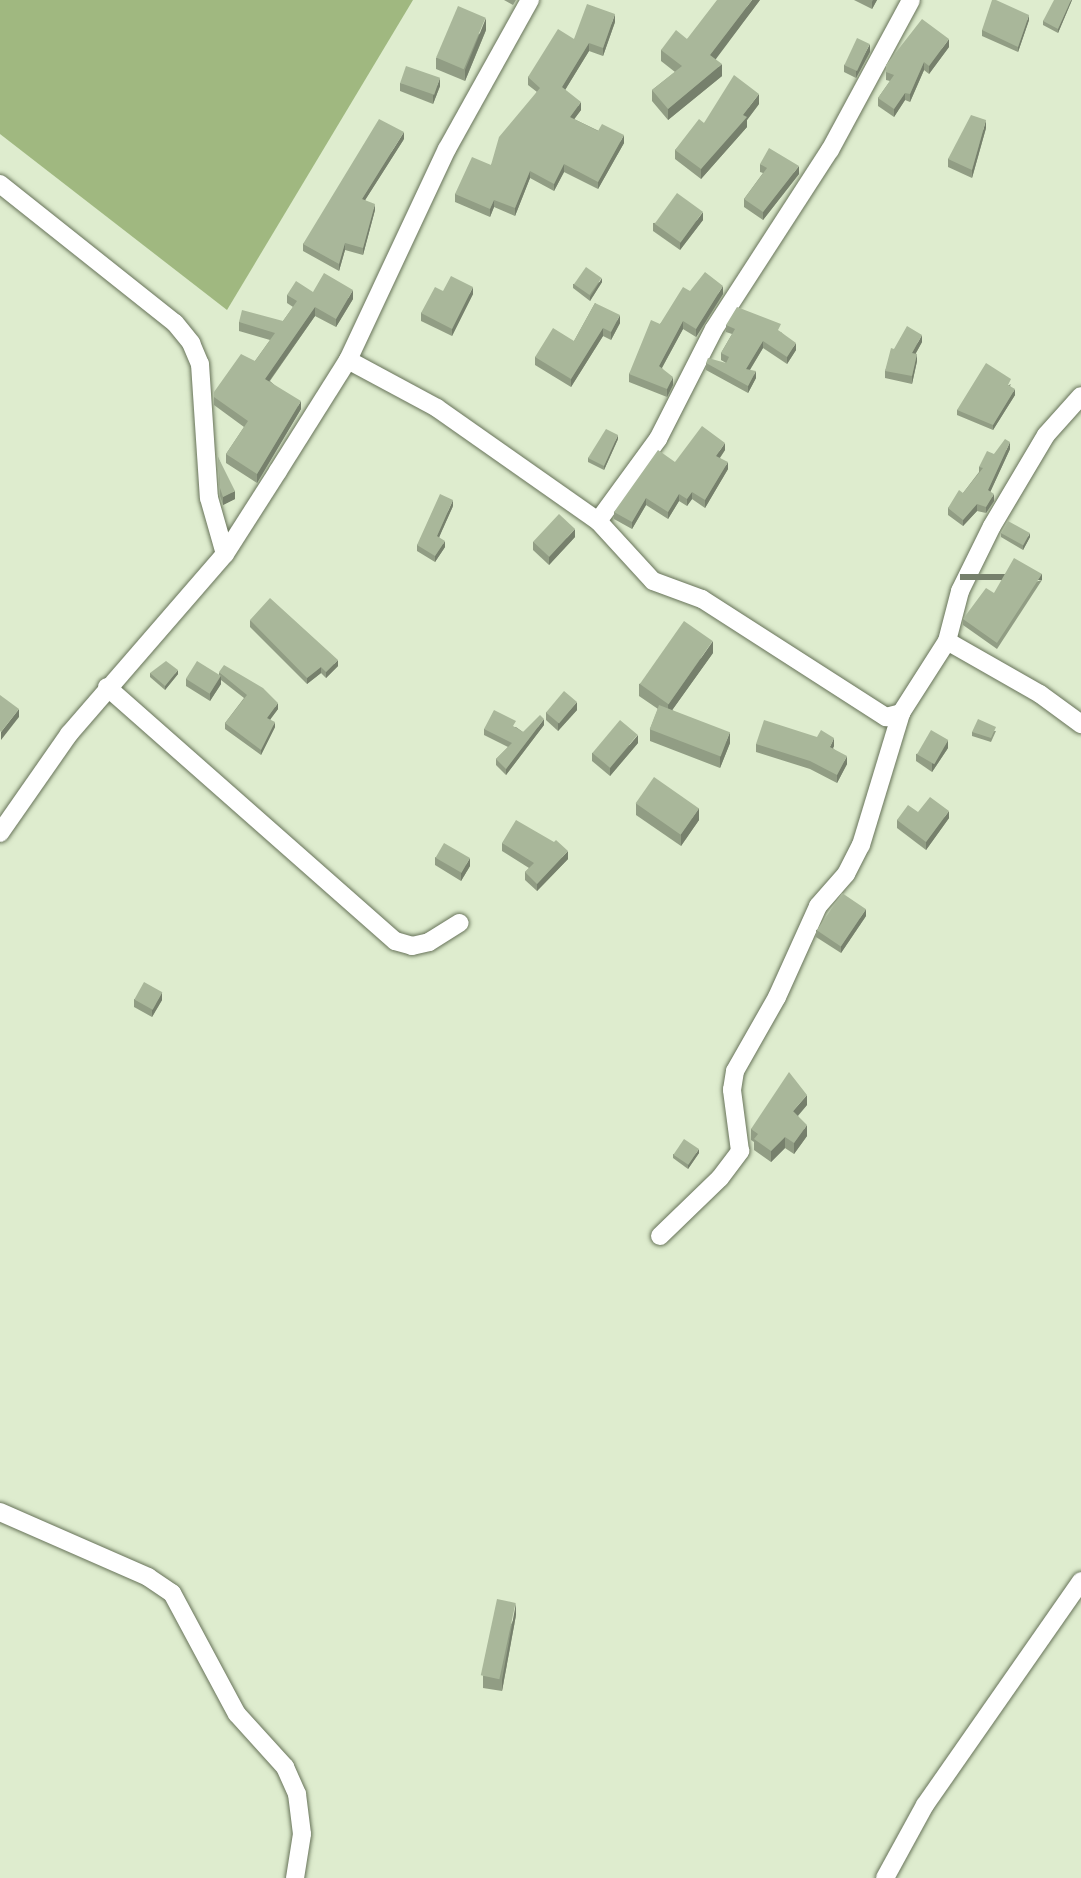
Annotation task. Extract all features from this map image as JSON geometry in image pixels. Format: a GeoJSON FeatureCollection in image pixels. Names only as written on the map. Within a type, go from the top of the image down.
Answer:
{"type":"FeatureCollection","features":[{"type":"Feature","properties":{"kind":"street"},"geometry":{"type":"LineString","coordinates":[[0,833],[107,687],[225,554],[348,360],[447,149],[530,0]]}},
{"type":"Feature","properties":{"kind":"street"},"geometry":{"type":"LineString","coordinates":[[598,521],[658,439],[715,329],[830,150],[911,0]]}},
{"type":"Feature","properties":{"kind":"street"},"geometry":{"type":"LineString","coordinates":[[0,184],[175,323],[191,343],[200,364],[209,498],[225,554]]}},
{"type":"Feature","properties":{"kind":"street"},"geometry":{"type":"LineString","coordinates":[[348,360],[437,408],[598,521],[653,580],[702,598],[873,711],[886,717],[901,713]]}},
{"type":"Feature","properties":{"kind":"street"},"geometry":{"type":"LineString","coordinates":[[660,1236],[720,1178],[740,1151],[732,1090],[735,1071],[777,997],[818,906],[846,874],[862,845],[901,713],[947,642],[960,591],[992,526],[1046,435],[1081,396]]}},
{"type":"Feature","properties":{"kind":"street"},"geometry":{"type":"LineString","coordinates":[[947,642],[1040,694],[1081,724]]}},
{"type":"Feature","properties":{"kind":"street"},"geometry":{"type":"LineString","coordinates":[[107,687],[395,941],[412,946],[429,942],[460,923]]}},
{"type":"Feature","properties":{"kind":"street"},"geometry":{"type":"LineString","coordinates":[[0,1512],[148,1577],[172,1593],[237,1714],[289,1776],[297,1794],[302,1834],[295,1878]]}},
{"type":"Feature","properties":{"kind":"street"},"geometry":{"type":"LineString","coordinates":[[885,1878],[925,1805],[1081,1581]]}},
{"type":"Feature","properties":{"kind":"green space"},"geometry":{"type":"Polygon","coordinates":[[[0,0],[413,0],[227,310],[0,134],[0,0]]]}},
{"type":"Feature","properties":{"kind":"building"},"geometry":{"type":"Polygon","coordinates":[[[717,0],[752,0],[710,55],[722,64],[668,109],[652,90],[682,66],[661,50],[676,30],[687,39],[717,0]]]}},
{"type":"Feature","properties":{"kind":"building"},"geometry":{"type":"Polygon","coordinates":[[[992,0],[1029,15],[1018,47],[982,30],[992,0]]]}},
{"type":"Feature","properties":{"kind":"building"},"geometry":{"type":"Polygon","coordinates":[[[1054,0],[1071,0],[1058,29],[1043,21],[1054,0]]]}},
{"type":"Feature","properties":{"kind":"building"},"geometry":{"type":"Polygon","coordinates":[[[587,4],[615,14],[603,48],[589,43],[562,87],[581,102],[570,117],[598,131],[602,124],[624,135],[598,182],[564,164],[554,184],[530,171],[515,208],[494,200],[490,209],[455,194],[472,157],[491,165],[499,137],[540,88],[528,77],[558,29],[574,39],[587,4]]]}},
{"type":"Feature","properties":{"kind":"building"},"geometry":{"type":"Polygon","coordinates":[[[458,6],[486,18],[464,69],[436,58],[458,6]]]}},
{"type":"Feature","properties":{"kind":"building"},"geometry":{"type":"Polygon","coordinates":[[[922,19],[949,39],[929,66],[924,62],[910,94],[905,93],[894,109],[878,98],[894,75],[886,72],[886,65],[922,19]]]}},
{"type":"Feature","properties":{"kind":"building"},"geometry":{"type":"Polygon","coordinates":[[[857,38],[870,44],[857,71],[844,65],[857,38]]]}},
{"type":"Feature","properties":{"kind":"building"},"geometry":{"type":"Polygon","coordinates":[[[406,66],[440,78],[434,95],[400,83],[406,66]]]}},
{"type":"Feature","properties":{"kind":"building"},"geometry":{"type":"Polygon","coordinates":[[[734,75],[759,94],[743,115],[747,117],[701,169],[675,150],[699,119],[704,123],[734,75]]]}},
{"type":"Feature","properties":{"kind":"building"},"geometry":{"type":"Polygon","coordinates":[[[971,115],[986,120],[972,170],[948,159],[971,115]]]}},
{"type":"Feature","properties":{"kind":"building"},"geometry":{"type":"Polygon","coordinates":[[[379,119],[404,132],[362,199],[375,204],[363,248],[345,243],[339,264],[303,244],[379,119]]]}},
{"type":"Feature","properties":{"kind":"building"},"geometry":{"type":"Polygon","coordinates":[[[769,148],[799,166],[763,212],[744,199],[767,168],[760,164],[769,148]]]}},
{"type":"Feature","properties":{"kind":"building"},"geometry":{"type":"Polygon","coordinates":[[[677,193],[703,212],[681,243],[655,224],[677,193]]]}},
{"type":"Feature","properties":{"kind":"building"},"geometry":{"type":"Polygon","coordinates":[[[586,267],[602,278],[590,295],[574,284],[586,267]]]}},
{"type":"Feature","properties":{"kind":"building"},"geometry":{"type":"Polygon","coordinates":[[[705,272],[723,286],[696,329],[683,321],[659,366],[673,377],[667,389],[629,374],[651,320],[660,324],[683,287],[690,291],[705,272]]]}},
{"type":"Feature","properties":{"kind":"building"},"geometry":{"type":"Polygon","coordinates":[[[324,273],[353,290],[336,319],[315,307],[265,379],[301,401],[257,474],[226,454],[248,421],[214,397],[214,392],[241,354],[255,361],[275,333],[239,322],[242,310],[283,321],[297,301],[287,295],[296,281],[313,292],[324,273]]]}},
{"type":"Feature","properties":{"kind":"building"},"geometry":{"type":"Polygon","coordinates":[[[451,276],[473,287],[452,329],[421,313],[435,287],[443,291],[451,276]]]}},
{"type":"Feature","properties":{"kind":"building"},"geometry":{"type":"Polygon","coordinates":[[[595,303],[620,315],[611,332],[603,328],[571,379],[535,357],[553,328],[574,341],[595,303]]]}},
{"type":"Feature","properties":{"kind":"building"},"geometry":{"type":"Polygon","coordinates":[[[737,307],[781,324],[778,330],[796,343],[787,357],[763,341],[746,369],[756,371],[748,386],[706,363],[708,358],[726,363],[729,357],[721,353],[735,329],[726,325],[737,307]]]}},
{"type":"Feature","properties":{"kind":"building"},"geometry":{"type":"Polygon","coordinates":[[[907,326],[922,335],[912,353],[917,354],[912,376],[885,371],[891,348],[894,349],[907,326]]]}},
{"type":"Feature","properties":{"kind":"building"},"geometry":{"type":"Polygon","coordinates":[[[986,363],[1011,379],[1008,385],[1015,389],[993,425],[957,410],[986,363]]]}},
{"type":"Feature","properties":{"kind":"building"},"geometry":{"type":"Polygon","coordinates":[[[702,426],[725,443],[716,456],[728,462],[705,500],[692,492],[687,499],[679,494],[668,512],[646,498],[632,522],[614,512],[658,450],[675,462],[702,426]]]}},
{"type":"Feature","properties":{"kind":"building"},"geometry":{"type":"Polygon","coordinates":[[[606,429],[618,435],[604,466],[588,458],[606,429]]]}},
{"type":"Feature","properties":{"kind":"building"},"geometry":{"type":"Polygon","coordinates":[[[1005,439],[1010,442],[988,490],[994,494],[986,507],[977,504],[963,520],[948,508],[959,490],[963,493],[983,468],[979,467],[987,451],[994,454],[1005,439]]]}},
{"type":"Feature","properties":{"kind":"building"},"geometry":{"type":"Polygon","coordinates":[[[218,457],[235,491],[223,497],[220,488],[218,457]]]}},
{"type":"Feature","properties":{"kind":"building"},"geometry":{"type":"Polygon","coordinates":[[[440,494],[453,500],[437,536],[445,541],[435,556],[417,545],[440,494]]]}},
{"type":"Feature","properties":{"kind":"building"},"geometry":{"type":"Polygon","coordinates":[[[559,514],[575,529],[549,557],[533,542],[559,514]]]}},
{"type":"Feature","properties":{"kind":"building"},"geometry":{"type":"Polygon","coordinates":[[[1008,521],[1030,533],[1023,545],[1001,533],[1008,521]]]}},
{"type":"Feature","properties":{"kind":"building"},"geometry":{"type":"Polygon","coordinates":[[[1014,558],[1042,574],[997,643],[963,619],[986,588],[994,593],[1014,558]]]}},
{"type":"Feature","properties":{"kind":"building"},"geometry":{"type":"Polygon","coordinates":[[[270,598],[338,660],[326,672],[321,667],[307,678],[250,620],[270,598]]]}},
{"type":"Feature","properties":{"kind":"building"},"geometry":{"type":"Polygon","coordinates":[[[684,621],[713,641],[669,704],[640,684],[684,621]]]}},
{"type":"Feature","properties":{"kind":"building"},"geometry":{"type":"Polygon","coordinates":[[[166,661],[178,670],[165,686],[150,673],[166,661]]]}},
{"type":"Feature","properties":{"kind":"building"},"geometry":{"type":"Polygon","coordinates":[[[197,661],[221,676],[210,694],[186,679],[197,661]]]}},
{"type":"Feature","properties":{"kind":"building"},"geometry":{"type":"Polygon","coordinates":[[[224,665],[263,688],[278,703],[267,718],[275,722],[261,750],[225,723],[247,695],[219,672],[224,665]]]}},
{"type":"Feature","properties":{"kind":"building"},"geometry":{"type":"Polygon","coordinates":[[[564,691],[577,702],[559,723],[546,712],[564,691]]]}},
{"type":"Feature","properties":{"kind":"building"},"geometry":{"type":"Polygon","coordinates":[[[0,695],[19,709],[1,732],[0,731],[0,695]]]}},
{"type":"Feature","properties":{"kind":"building"},"geometry":{"type":"Polygon","coordinates":[[[659,705],[730,732],[721,757],[650,729],[659,705]]]}},
{"type":"Feature","properties":{"kind":"building"},"geometry":{"type":"Polygon","coordinates":[[[494,710],[516,721],[513,726],[523,732],[540,715],[544,719],[506,769],[496,759],[512,743],[484,729],[494,710]]]}},
{"type":"Feature","properties":{"kind":"building"},"geometry":{"type":"Polygon","coordinates":[[[978,719],[996,727],[991,738],[972,732],[978,719]]]}},
{"type":"Feature","properties":{"kind":"building"},"geometry":{"type":"Polygon","coordinates":[[[620,720],[638,735],[610,768],[592,753],[620,720]]]}},
{"type":"Feature","properties":{"kind":"building"},"geometry":{"type":"Polygon","coordinates":[[[764,720],[817,737],[821,730],[834,738],[830,747],[847,756],[837,775],[810,761],[756,744],[764,720]]]}},
{"type":"Feature","properties":{"kind":"building"},"geometry":{"type":"Polygon","coordinates":[[[931,730],[948,740],[934,764],[917,754],[931,730]]]}},
{"type":"Feature","properties":{"kind":"building"},"geometry":{"type":"Polygon","coordinates":[[[654,777],[699,809],[681,835],[636,803],[654,777]]]}},
{"type":"Feature","properties":{"kind":"building"},"geometry":{"type":"Polygon","coordinates":[[[930,797],[949,811],[926,842],[897,820],[908,805],[918,812],[930,797]]]}},
{"type":"Feature","properties":{"kind":"building"},"geometry":{"type":"Polygon","coordinates":[[[516,820],[554,842],[556,840],[568,851],[537,884],[525,872],[534,863],[502,843],[516,820]]]}},
{"type":"Feature","properties":{"kind":"building"},"geometry":{"type":"Polygon","coordinates":[[[444,843],[470,858],[461,873],[436,858],[444,843]]]}},
{"type":"Feature","properties":{"kind":"building"},"geometry":{"type":"Polygon","coordinates":[[[842,893],[866,909],[841,947],[817,930],[842,893]]]}},
{"type":"Feature","properties":{"kind":"building"},"geometry":{"type":"Polygon","coordinates":[[[144,982],[162,992],[153,1010],[134,999],[144,982]]]}},
{"type":"Feature","properties":{"kind":"building"},"geometry":{"type":"Polygon","coordinates":[[[789,1072],[807,1095],[793,1111],[807,1125],[794,1143],[785,1137],[771,1151],[754,1139],[758,1134],[751,1129],[789,1072]]]}},
{"type":"Feature","properties":{"kind":"building"},"geometry":{"type":"Polygon","coordinates":[[[684,1139],[699,1149],[688,1165],[673,1155],[684,1139]]]}},
{"type":"Feature","properties":{"kind":"building"},"geometry":{"type":"Polygon","coordinates":[[[497,1599],[516,1603],[499,1679],[481,1675],[497,1599]]]}}]}
